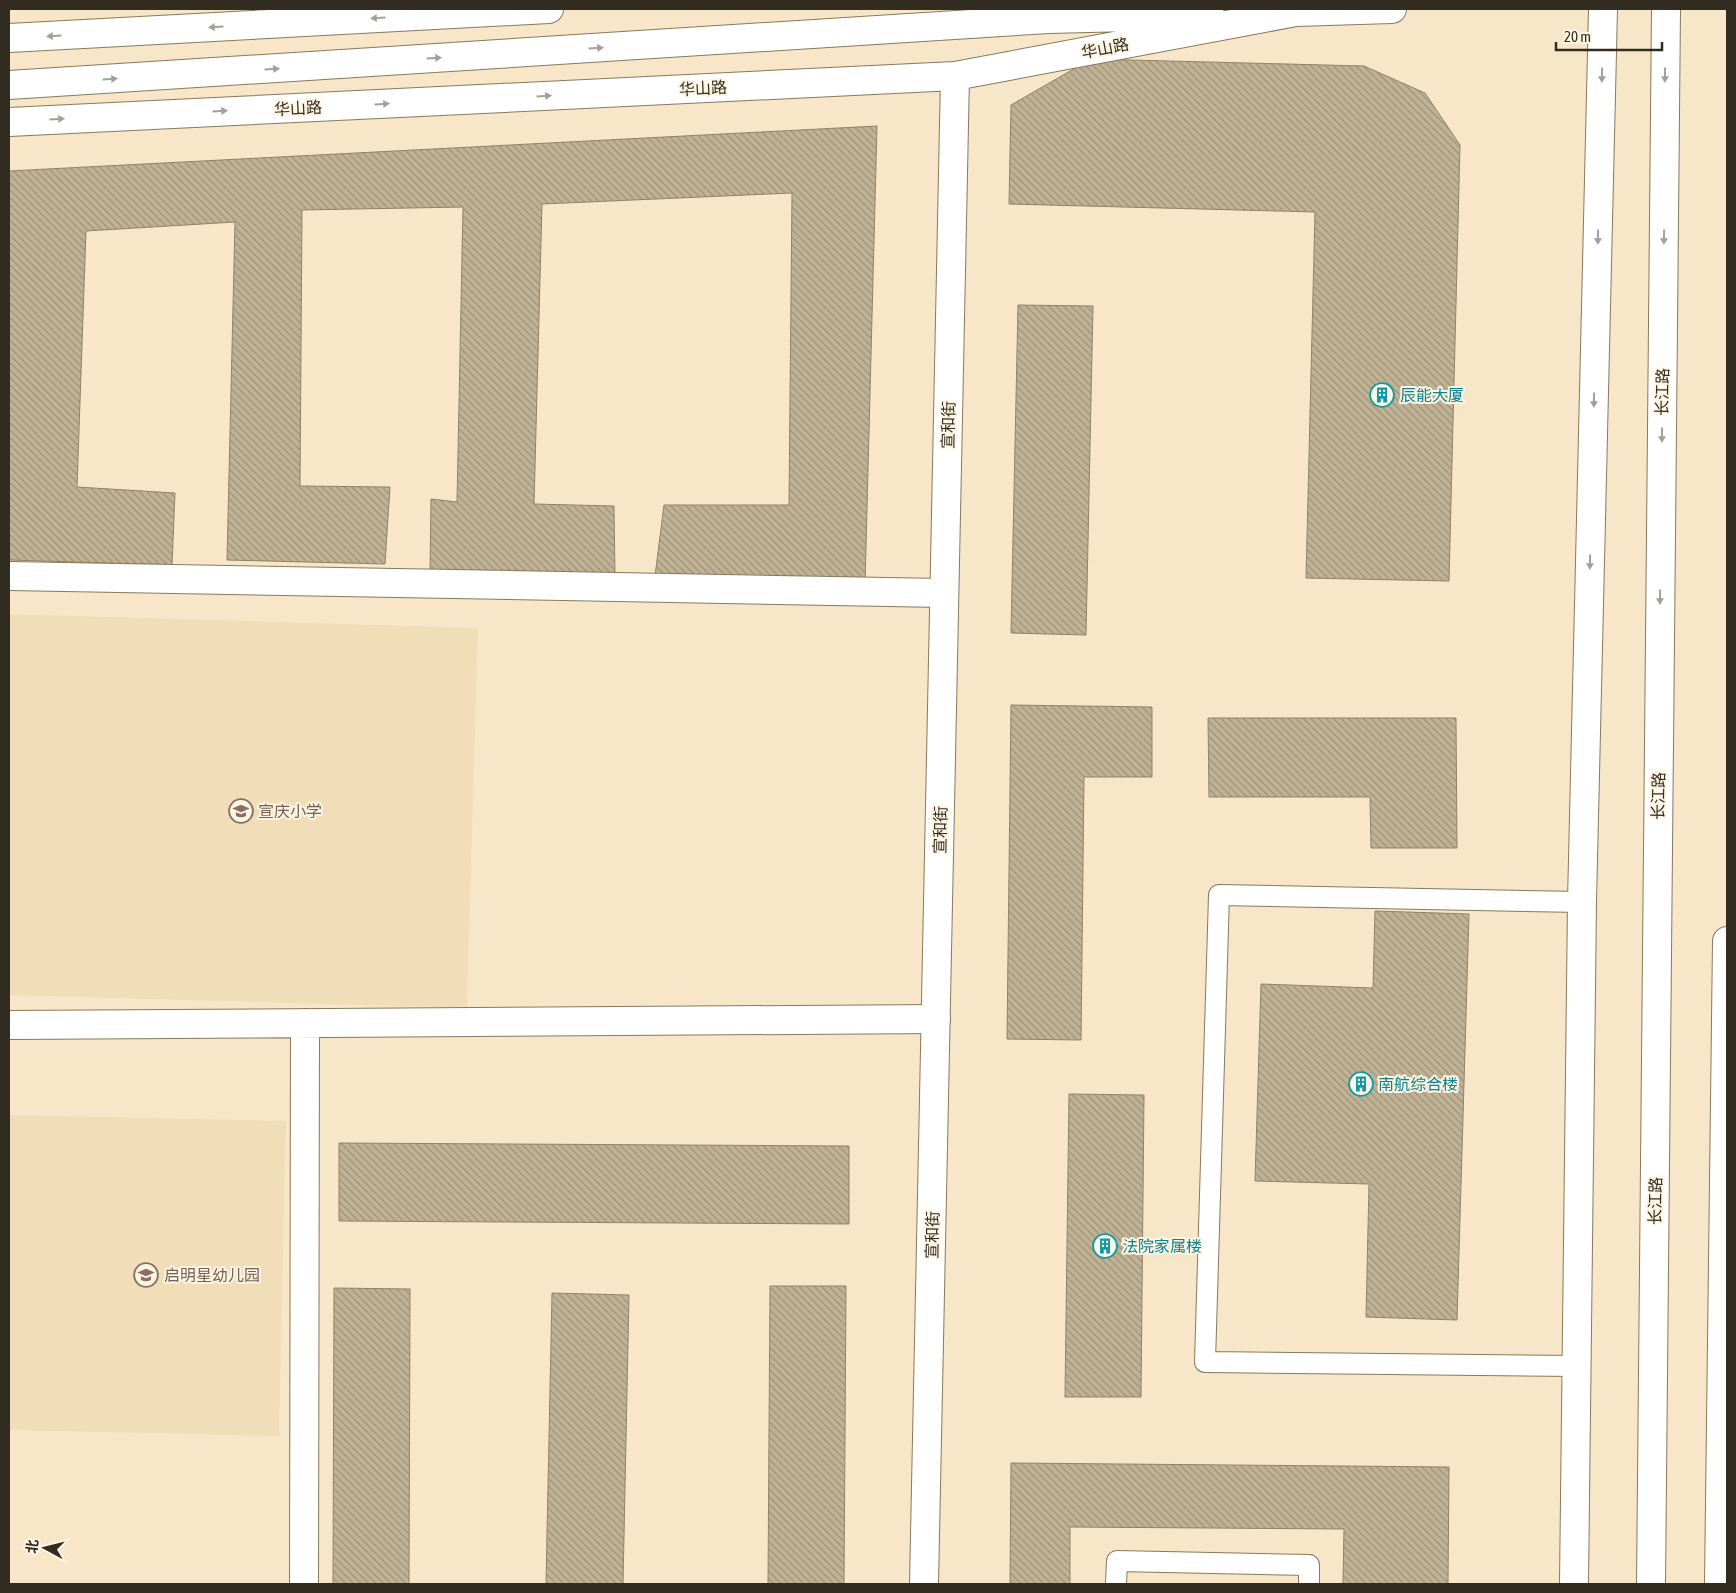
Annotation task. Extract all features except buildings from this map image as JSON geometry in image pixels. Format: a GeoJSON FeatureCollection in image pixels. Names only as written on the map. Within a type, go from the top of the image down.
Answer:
{"type":"FeatureCollection","features":[{"type":"Feature","properties":{"kind":"main road"},"geometry":{"type":"LineString","coordinates":[[9,38],[549,9]]}},
{"type":"Feature","properties":{"kind":"main road","name":"华山路"},"geometry":{"type":"LineString","coordinates":[[9,122],[955,76],[1296,12],[1392,9]]}},
{"type":"Feature","properties":{"kind":"main road"},"geometry":{"type":"LineString","coordinates":[[1574,1584],[1582,902],[1603,9]]}},
{"type":"Feature","properties":{"kind":"main road","name":"长江路"},"geometry":{"type":"LineString","coordinates":[[1651,1584],[1666,9]]}},
{"type":"Feature","properties":{"kind":"main road"},"geometry":{"type":"LineString","coordinates":[[9,85],[1049,19],[1296,12]]}},
{"type":"Feature","properties":{"kind":"main road","name":"宣和街"},"geometry":{"type":"LineString","coordinates":[[924,1584],[955,76]]}},
{"type":"Feature","properties":{"kind":"main road"},"geometry":{"type":"LineString","coordinates":[[9,576],[944,592]]}},
{"type":"Feature","properties":{"kind":"main road"},"geometry":{"type":"LineString","coordinates":[[1718,1584],[1727,1121],[1727,941]]}},
{"type":"Feature","properties":{"kind":"main road"},"geometry":{"type":"LineString","coordinates":[[9,1025],[936,1019]]}},
{"type":"Feature","properties":{"kind":"main road"},"geometry":{"type":"LineString","coordinates":[[304,1584],[305,1023]]}},
{"type":"Feature","properties":{"kind":"lane"},"geometry":{"type":"LineString","coordinates":[[1576,1366],[1205,1362],[1219,895],[1582,902]]}},
{"type":"Feature","properties":{"kind":"lane"},"geometry":{"type":"LineString","coordinates":[[1116,1584],[1117,1561],[1309,1565],[1309,1584]]}},
{"type":"Feature","properties":{"kind":"shaded area","name":"宣庆小学"},"geometry":{"type":"Polygon","coordinates":[[[9,614],[478,628],[467,1008],[9,995],[9,614]]]}},
{"type":"Feature","properties":{"kind":"shaded area","name":"启明星幼儿园"},"geometry":{"type":"Polygon","coordinates":[[[9,1115],[286,1121],[279,1436],[9,1430],[9,1115]]]}},
{"type":"Feature","properties":{"kind":"place","name":"辰能大厦"},"geometry":{"type":"Point","coordinates":[1382,395]}},
{"type":"Feature","properties":{"kind":"place","name":"宣庆小学"},"geometry":{"type":"Point","coordinates":[241,811]}},
{"type":"Feature","properties":{"kind":"place","name":"南航综合楼"},"geometry":{"type":"Point","coordinates":[1361,1084]}},
{"type":"Feature","properties":{"kind":"place","name":"法院家属楼"},"geometry":{"type":"Point","coordinates":[1105,1246]}},
{"type":"Feature","properties":{"kind":"place","name":"启明星幼儿园"},"geometry":{"type":"Point","coordinates":[146,1275]}}]}
